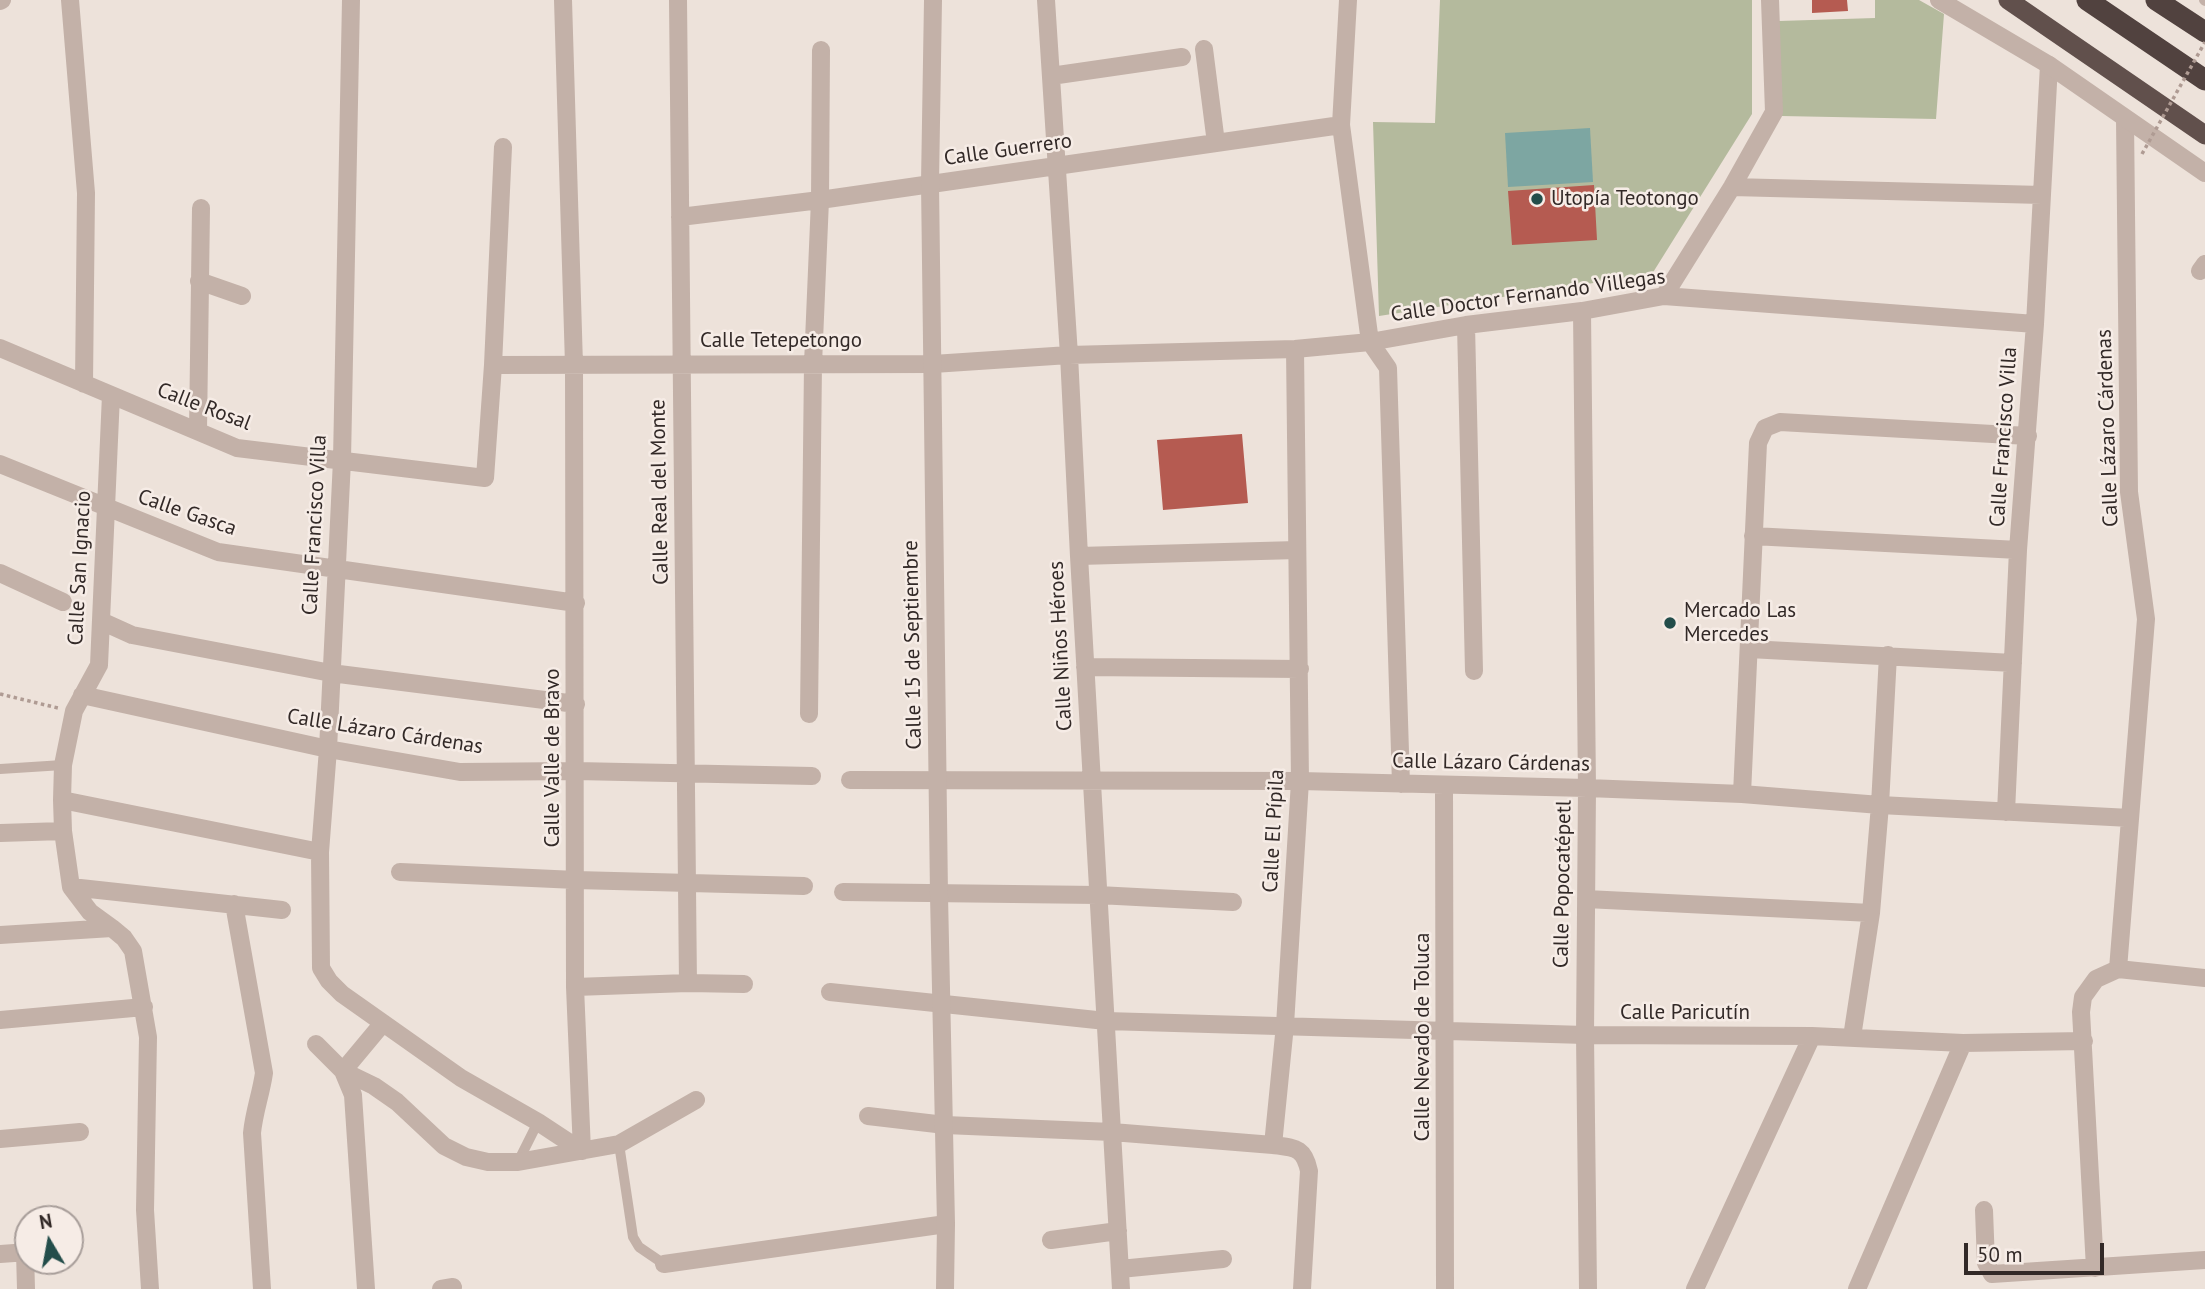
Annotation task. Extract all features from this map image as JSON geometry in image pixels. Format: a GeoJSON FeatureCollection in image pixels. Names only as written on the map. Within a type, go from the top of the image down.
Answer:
{"type":"FeatureCollection","features":[{"type":"Feature","properties":{"kind":"highway"},"geometry":{"type":"LineString","coordinates":[[2008,0],[2205,135]]}},
{"type":"Feature","properties":{"kind":"highway"},"geometry":{"type":"LineString","coordinates":[[2087,0],[2205,80]]}},
{"type":"Feature","properties":{"kind":"highway"},"geometry":{"type":"LineString","coordinates":[[2156,0],[2205,32]]}},
{"type":"Feature","properties":{"kind":"street"},"geometry":{"type":"LineString","coordinates":[[70,0],[86,194],[84,384]]}},
{"type":"Feature","properties":{"kind":"street","name":"Calle Francisco Villa"},"geometry":{"type":"LineString","coordinates":[[351,0],[342,460],[328,749],[320,852],[321,968],[328,981],[342,994],[461,1078],[538,1122],[582,1151]]}},
{"type":"Feature","properties":{"kind":"street","name":"Calle Valle de Bravo"},"geometry":{"type":"LineString","coordinates":[[563,0],[574,365],[575,988],[582,1151]]}},
{"type":"Feature","properties":{"kind":"street","name":"Calle Real del Monte"},"geometry":{"type":"LineString","coordinates":[[678,0],[688,984]]}},
{"type":"Feature","properties":{"kind":"street","name":"Calle 15 de Septiembre"},"geometry":{"type":"LineString","coordinates":[[933,0],[930,183],[937,779],[945,1125],[945,1289]]}},
{"type":"Feature","properties":{"kind":"street","name":"Calle Niños Héroes"},"geometry":{"type":"LineString","coordinates":[[1046,0],[1069,355],[1121,1289]]}},
{"type":"Feature","properties":{"kind":"street"},"geometry":{"type":"LineString","coordinates":[[1348,0],[1342,125],[1370,342],[1388,368],[1401,784]]}},
{"type":"Feature","properties":{"kind":"street"},"geometry":{"type":"LineString","coordinates":[[1664,296],[1732,187],[1774,112],[1770,0]]}},
{"type":"Feature","properties":{"kind":"street"},"geometry":{"type":"LineString","coordinates":[[1939,0],[2049,65],[2205,173]]}},
{"type":"Feature","properties":{"kind":"street"},"geometry":{"type":"LineString","coordinates":[[1204,49],[1216,143]]}},
{"type":"Feature","properties":{"kind":"street"},"geometry":{"type":"LineString","coordinates":[[809,714],[813,364],[820,200],[821,50]]}},
{"type":"Feature","properties":{"kind":"street"},"geometry":{"type":"LineString","coordinates":[[1051,76],[1182,57]]}},
{"type":"Feature","properties":{"kind":"street","name":"Calle Francisco Villa"},"geometry":{"type":"LineString","coordinates":[[2006,812],[2018,550],[2028,436],[2049,65]]}},
{"type":"Feature","properties":{"kind":"street","name":"Calle Lázaro Cárdenas"},"geometry":{"type":"LineString","coordinates":[[2118,970],[2146,619],[2129,492],[2125,119]]}},
{"type":"Feature","properties":{"kind":"street","name":"Calle Guerrero"},"geometry":{"type":"LineString","coordinates":[[680,217],[820,200],[1342,125]]}},
{"type":"Feature","properties":{"kind":"street"},"geometry":{"type":"LineString","coordinates":[[493,365],[503,147]]}},
{"type":"Feature","properties":{"kind":"street"},"geometry":{"type":"LineString","coordinates":[[1732,187],[2042,195]]}},
{"type":"Feature","properties":{"kind":"street"},"geometry":{"type":"LineString","coordinates":[[198,431],[201,208]]}},
{"type":"Feature","properties":{"kind":"street"},"geometry":{"type":"LineString","coordinates":[[199,281],[242,296]]}},
{"type":"Feature","properties":{"kind":"street","name":"Calle Doctor Fernando Villegas"},"geometry":{"type":"LineString","coordinates":[[1069,355],[1295,349],[1370,342],[1466,325],[1582,311],[1664,296],[2035,324]]}},
{"type":"Feature","properties":{"kind":"street","name":"Calle Popocatépetl"},"geometry":{"type":"LineString","coordinates":[[1582,311],[1588,1289]]}},
{"type":"Feature","properties":{"kind":"street"},"geometry":{"type":"LineString","coordinates":[[1466,325],[1474,671]]}},
{"type":"Feature","properties":{"kind":"street","name":"Calle Rosal"},"geometry":{"type":"LineString","coordinates":[[0,348],[237,448],[485,478],[493,365]]}},
{"type":"Feature","properties":{"kind":"street","name":"Calle El Pípila"},"geometry":{"type":"LineString","coordinates":[[1273,1144],[1285,1025],[1300,781],[1295,349]]}},
{"type":"Feature","properties":{"kind":"street","name":"Calle Tetepetongo"},"geometry":{"type":"LineString","coordinates":[[493,365],[933,364],[1069,355]]}},
{"type":"Feature","properties":{"kind":"street","name":"Calle San Ignacio"},"geometry":{"type":"LineString","coordinates":[[71,887],[63,831],[63,765],[78,703],[99,665],[111,395]]}},
{"type":"Feature","properties":{"kind":"street"},"geometry":{"type":"LineString","coordinates":[[1742,794],[1758,443],[1765,428],[1780,422],[2028,436]]}},
{"type":"Feature","properties":{"kind":"street","name":"Calle Gasca"},"geometry":{"type":"LineString","coordinates":[[0,464],[218,552],[576,603]]}},
{"type":"Feature","properties":{"kind":"street"},"geometry":{"type":"LineString","coordinates":[[1753,536],[2018,550]]}},
{"type":"Feature","properties":{"kind":"street"},"geometry":{"type":"LineString","coordinates":[[1079,556],[1297,551]]}},
{"type":"Feature","properties":{"kind":"street"},"geometry":{"type":"LineString","coordinates":[[0,573],[62,602]]}},
{"type":"Feature","properties":{"kind":"street"},"geometry":{"type":"LineString","coordinates":[[101,621],[132,635],[331,673],[576,704]]}},
{"type":"Feature","properties":{"kind":"street"},"geometry":{"type":"LineString","coordinates":[[1749,649],[2013,663]]}},
{"type":"Feature","properties":{"kind":"street"},"geometry":{"type":"LineString","coordinates":[[1852,1037],[1871,913],[1888,655]]}},
{"type":"Feature","properties":{"kind":"street"},"geometry":{"type":"LineString","coordinates":[[1085,667],[1300,669]]}},
{"type":"Feature","properties":{"kind":"street","name":"Calle Lázaro Cárdenas"},"geometry":{"type":"LineString","coordinates":[[78,703],[460,772],[576,771],[812,776]]}},
{"type":"Feature","properties":{"kind":"street","name":"Calle Lázaro Cárdenas"},"geometry":{"type":"LineString","coordinates":[[850,780],[1300,781],[1587,788],[1742,794],[1880,805],[2130,818]]}},
{"type":"Feature","properties":{"kind":"street","name":"Calle Nevado de Toluca"},"geometry":{"type":"LineString","coordinates":[[1444,785],[1445,1289]]}},
{"type":"Feature","properties":{"kind":"street"},"geometry":{"type":"LineString","coordinates":[[62,800],[320,852]]}},
{"type":"Feature","properties":{"kind":"street"},"geometry":{"type":"LineString","coordinates":[[0,833],[63,831]]}},
{"type":"Feature","properties":{"kind":"street"},"geometry":{"type":"LineString","coordinates":[[400,872],[804,886]]}},
{"type":"Feature","properties":{"kind":"street"},"geometry":{"type":"LineString","coordinates":[[71,887],[282,910]]}},
{"type":"Feature","properties":{"kind":"street"},"geometry":{"type":"LineString","coordinates":[[71,887],[90,912],[118,933],[133,951],[148,1037],[145,1210],[150,1289]]}},
{"type":"Feature","properties":{"kind":"street"},"geometry":{"type":"LineString","coordinates":[[843,892],[1098,895],[1233,902]]}},
{"type":"Feature","properties":{"kind":"street"},"geometry":{"type":"LineString","coordinates":[[1586,899],[1871,913]]}},
{"type":"Feature","properties":{"kind":"street"},"geometry":{"type":"LineString","coordinates":[[234,904],[264,1073],[252,1133],[262,1289]]}},
{"type":"Feature","properties":{"kind":"street"},"geometry":{"type":"LineString","coordinates":[[0,935],[118,933]]}},
{"type":"Feature","properties":{"kind":"street"},"geometry":{"type":"LineString","coordinates":[[2095,1268],[2081,1012],[2083,997],[2096,979],[2118,970],[2205,978]]}},
{"type":"Feature","properties":{"kind":"street"},"geometry":{"type":"LineString","coordinates":[[575,988],[744,984]]}},
{"type":"Feature","properties":{"kind":"street","name":"Calle Paricutín"},"geometry":{"type":"LineString","coordinates":[[830,992],[1106,1021],[1585,1035],[1852,1037],[1963,1043],[2084,1041]]}},
{"type":"Feature","properties":{"kind":"street"},"geometry":{"type":"LineString","coordinates":[[0,1020],[144,1007]]}},
{"type":"Feature","properties":{"kind":"street"},"geometry":{"type":"LineString","coordinates":[[343,1071],[383,1023]]}},
{"type":"Feature","properties":{"kind":"street"},"geometry":{"type":"LineString","coordinates":[[1695,1289],[1812,1036]]}},
{"type":"Feature","properties":{"kind":"street"},"geometry":{"type":"LineString","coordinates":[[1857,1289],[1963,1043]]}},
{"type":"Feature","properties":{"kind":"street"},"geometry":{"type":"LineString","coordinates":[[316,1044],[343,1071],[374,1086],[397,1102],[444,1146],[466,1157],[488,1162],[518,1162],[618,1144],[695,1100]]}},
{"type":"Feature","properties":{"kind":"street"},"geometry":{"type":"LineString","coordinates":[[343,1071],[353,1096],[366,1289]]}},
{"type":"Feature","properties":{"kind":"street"},"geometry":{"type":"LineString","coordinates":[[868,1116],[945,1125],[1112,1132],[1296,1148],[1306,1157],[1309,1171],[1302,1289]]}},
{"type":"Feature","properties":{"kind":"street"},"geometry":{"type":"LineString","coordinates":[[0,1139],[80,1132]]}},
{"type":"Feature","properties":{"kind":"street"},"geometry":{"type":"LineString","coordinates":[[1984,1210],[1986,1263],[1992,1274],[2205,1260]]}},
{"type":"Feature","properties":{"kind":"street"},"geometry":{"type":"LineString","coordinates":[[664,1264],[946,1224]]}},
{"type":"Feature","properties":{"kind":"street"},"geometry":{"type":"LineString","coordinates":[[1051,1240],[1118,1231]]}},
{"type":"Feature","properties":{"kind":"street"},"geometry":{"type":"LineString","coordinates":[[1120,1269],[1223,1259]]}},
{"type":"Feature","properties":{"kind":"lane"},"geometry":{"type":"LineString","coordinates":[[0,769],[63,765]]}},
{"type":"Feature","properties":{"kind":"lane"},"geometry":{"type":"LineString","coordinates":[[518,1162],[538,1122]]}},
{"type":"Feature","properties":{"kind":"lane"},"geometry":{"type":"LineString","coordinates":[[618,1144],[633,1237],[639,1247],[664,1264]]}},
{"type":"Feature","properties":{"kind":"path"},"geometry":{"type":"LineString","coordinates":[[2142,154],[2205,42]]}},
{"type":"Feature","properties":{"kind":"path"},"geometry":{"type":"LineString","coordinates":[[0,694],[78,703]]}},
{"type":"Feature","properties":{"kind":"green space","name":"Utopía Teotongo"},"geometry":{"type":"Polygon","coordinates":[[[1440,0],[1752,0],[1752,114],[1652,274],[1379,316],[1373,122],[1435,123],[1440,0]]]}},
{"type":"Feature","properties":{"kind":"green space"},"geometry":{"type":"Polygon","coordinates":[[[1875,0],[1919,0],[1944,14],[1936,119],[1781,116],[1779,21],[1875,18],[1875,0]]]}},
{"type":"Feature","properties":{"kind":"water"},"geometry":{"type":"Polygon","coordinates":[[[1590,128],[1593,182],[1508,187],[1505,133],[1590,128]]]}},
{"type":"Feature","properties":{"kind":"building"},"geometry":{"type":"Polygon","coordinates":[[[1812,0],[1847,0],[1848,11],[1812,13],[1812,0]]]}},
{"type":"Feature","properties":{"kind":"building"},"geometry":{"type":"Polygon","coordinates":[[[1594,185],[1597,240],[1512,245],[1508,191],[1594,185]]]}},
{"type":"Feature","properties":{"kind":"building"},"geometry":{"type":"Polygon","coordinates":[[[1242,434],[1248,503],[1163,510],[1157,440],[1242,434]]]}},
{"type":"Feature","properties":{"kind":"place","name":"Utopía Teotongo"},"geometry":{"type":"Point","coordinates":[1537,199]}},
{"type":"Feature","properties":{"kind":"place","name":"Mercado Las Mercedes"},"geometry":{"type":"Point","coordinates":[1670,623]}}]}
